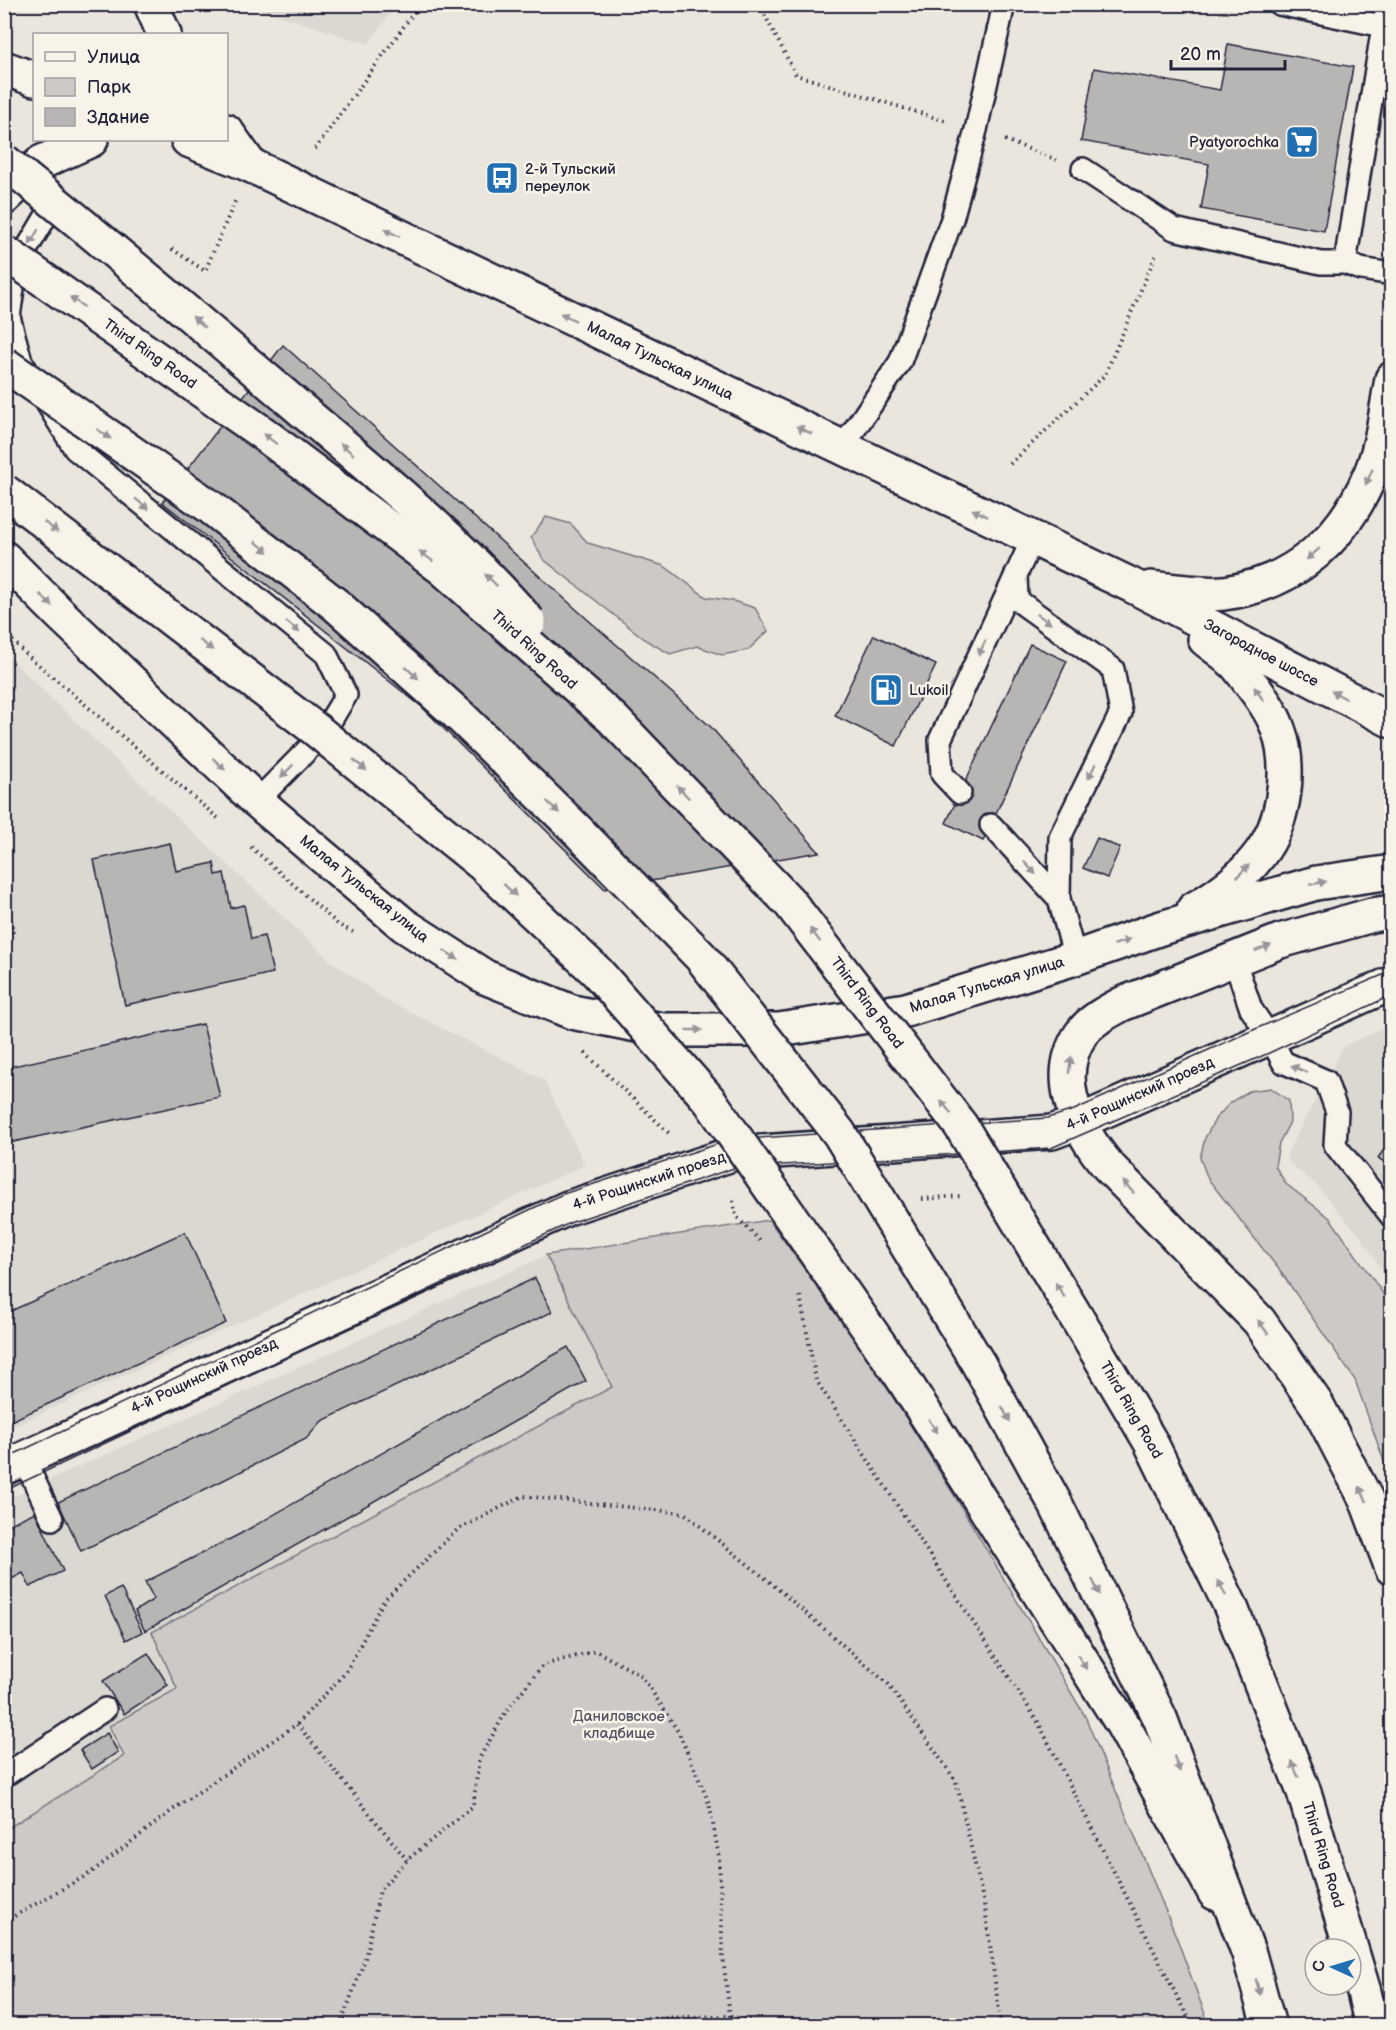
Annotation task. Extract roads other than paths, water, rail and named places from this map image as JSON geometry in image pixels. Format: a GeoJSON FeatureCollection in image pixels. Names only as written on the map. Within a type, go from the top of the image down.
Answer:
{"type":"FeatureCollection","features":[{"type":"Feature","properties":{"kind":"main road"},"geometry":{"type":"LineString","coordinates":[[151,4],[164,33]]}},
{"type":"Feature","properties":{"kind":"main road"},"geometry":{"type":"LineString","coordinates":[[4,68],[33,79]]}},
{"type":"Feature","properties":{"kind":"main road"},"geometry":{"type":"LineString","coordinates":[[228,134],[250,165]]}},
{"type":"Feature","properties":{"kind":"main road"},"geometry":{"type":"LineString","coordinates":[[4,198],[42,162],[89,141]]}},
{"type":"Feature","properties":{"kind":"main road","name":"Малая Тульская улица"},"geometry":{"type":"LineString","coordinates":[[190,141],[250,165],[1131,585]]}},
{"type":"Feature","properties":{"kind":"main road"},"geometry":{"type":"LineString","coordinates":[[4,161],[141,272],[415,506],[499,588],[613,719]]}},
{"type":"Feature","properties":{"kind":"main road","name":"Third Ring Road"},"geometry":{"type":"LineString","coordinates":[[4,252],[261,432],[442,568],[613,719],[797,912],[961,1126],[1150,1441],[1230,1605],[1304,1792],[1372,2025]]}},
{"type":"Feature","properties":{"kind":"main road"},"geometry":{"type":"LineString","coordinates":[[4,364],[209,506],[336,604],[462,718],[575,828],[701,957],[839,1133],[978,1363],[1056,1505],[1160,1719],[1249,1954],[1269,2025]]}},
{"type":"Feature","properties":{"kind":"main road"},"geometry":{"type":"LineString","coordinates":[[1131,585],[1183,593],[1224,592],[1263,583],[1286,574],[1306,560],[1332,537],[1353,512],[1372,471],[1392,379]]}},
{"type":"Feature","properties":{"kind":"main road"},"geometry":{"type":"LineString","coordinates":[[4,491],[315,729],[482,864],[597,972],[710,1101],[902,1377],[1123,1725],[1249,1954]]}},
{"type":"Feature","properties":{"kind":"main road","name":"Малая Тульская улица"},"geometry":{"type":"LineString","coordinates":[[4,558],[257,801],[404,925],[484,977],[572,1012],[662,1030],[779,1030],[906,1010],[1075,958],[1161,928]]}},
{"type":"Feature","properties":{"kind":"main road"},"geometry":{"type":"LineString","coordinates":[[1131,585],[1232,660],[1259,694],[1278,727],[1283,752],[1285,780],[1283,806],[1268,842],[1246,870],[1215,897],[1161,928]]}},
{"type":"Feature","properties":{"kind":"main road","name":"Загородное шоссе"},"geometry":{"type":"LineString","coordinates":[[1131,585],[1392,721]]}},
{"type":"Feature","properties":{"kind":"main road"},"geometry":{"type":"LineString","coordinates":[[1161,928],[1316,883],[1392,873]]}},
{"type":"Feature","properties":{"kind":"main road"},"geometry":{"type":"LineString","coordinates":[[1392,912],[1372,915],[1280,941],[1122,1004],[1098,1017],[1081,1034],[1071,1056],[1068,1076],[1069,1093],[1079,1122],[1093,1148],[1259,1322],[1317,1405],[1366,1499],[1392,1568]]}},
{"type":"Feature","properties":{"kind":"main road","name":"4-й Рощинский проезд"},"geometry":{"type":"LineString","coordinates":[[14,1464],[567,1208],[732,1154],[1052,1132],[1392,983]]}},
{"type":"Feature","properties":{"kind":"lane"},"geometry":{"type":"LineString","coordinates":[[843,448],[900,362],[952,219],[976,130],[1004,4]]}},
{"type":"Feature","properties":{"kind":"lane"},"geometry":{"type":"LineString","coordinates":[[1279,4],[1383,26]]}},
{"type":"Feature","properties":{"kind":"lane"},"geometry":{"type":"LineString","coordinates":[[1345,263],[1388,4]]}},
{"type":"Feature","properties":{"kind":"lane"},"geometry":{"type":"LineString","coordinates":[[42,162],[48,213],[16,267],[9,317],[21,362],[75,449],[326,654],[346,695],[322,735],[257,801]]}},
{"type":"Feature","properties":{"kind":"lane"},"geometry":{"type":"LineString","coordinates":[[1083,169],[1174,229],[1321,263],[1345,263],[1361,269],[1392,274]]}},
{"type":"Feature","properties":{"kind":"lane"},"geometry":{"type":"LineString","coordinates":[[960,793],[942,774],[940,740],[1033,538]]}},
{"type":"Feature","properties":{"kind":"lane"},"geometry":{"type":"LineString","coordinates":[[1016,574],[1017,600],[1113,669],[1121,713],[1060,837],[1059,899],[1075,958]]}},
{"type":"Feature","properties":{"kind":"lane"},"geometry":{"type":"LineString","coordinates":[[991,825],[1059,899]]}},
{"type":"Feature","properties":{"kind":"lane"},"geometry":{"type":"LineString","coordinates":[[1234,959],[1251,1009],[1283,1062],[1326,1081],[1337,1112],[1335,1146],[1392,1217]]}},
{"type":"Feature","properties":{"kind":"lane"},"geometry":{"type":"LineString","coordinates":[[14,1464],[52,1519]]}},
{"type":"Feature","properties":{"kind":"lane"},"geometry":{"type":"LineString","coordinates":[[4,1776],[105,1709]]}},
{"type":"Feature","properties":{"kind":"tram line"},"geometry":{"type":"LineString","coordinates":[[4,1459],[563,1194],[730,1140],[1048,1118],[1074,1110],[1392,971]]}},
{"type":"Feature","properties":{"kind":"tram line"},"geometry":{"type":"LineString","coordinates":[[4,1491],[572,1222],[734,1168],[1051,1148],[1269,1053],[1392,995]]}},
{"type":"Feature","properties":{"kind":"place","name":"Pyatyorochka"},"geometry":{"type":"Point","coordinates":[1302,142]}},
{"type":"Feature","properties":{"kind":"place","name":"2-й Тульский переулок"},"geometry":{"type":"Point","coordinates":[502,178]}},
{"type":"Feature","properties":{"kind":"place","name":"Lukoil"},"geometry":{"type":"Point","coordinates":[886,690]}},
{"type":"Feature","properties":{"kind":"park label","name":"Даниловское кладбище"},"geometry":{"type":"Point","coordinates":[619,1724]}}]}
